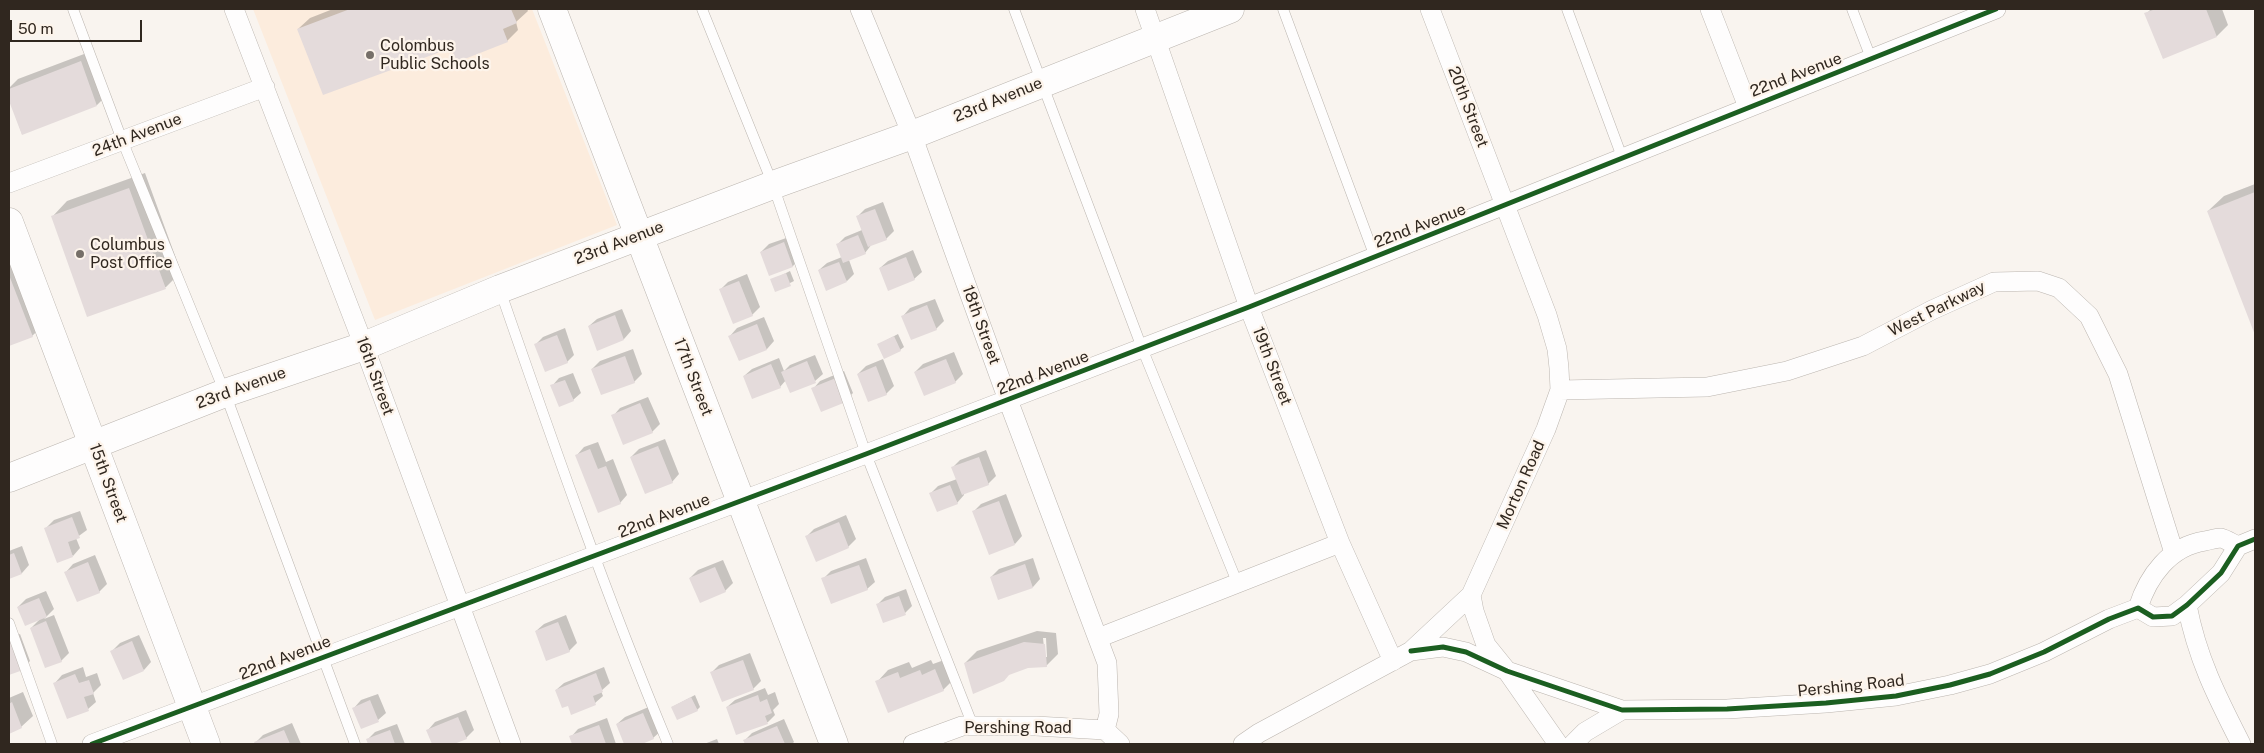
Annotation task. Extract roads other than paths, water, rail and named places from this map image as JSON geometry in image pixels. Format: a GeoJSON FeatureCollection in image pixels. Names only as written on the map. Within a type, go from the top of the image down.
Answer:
{"type":"FeatureCollection","features":[{"type":"Feature","properties":{"kind":"main road","name":"17th Street"},"geometry":{"type":"LineString","coordinates":[[552,9],[834,744]]}},
{"type":"Feature","properties":{"kind":"main road","name":"23rd Avenue"},"geometry":{"type":"LineString","coordinates":[[9,478],[225,393],[364,346],[500,289],[773,185],[912,135],[1230,9]]}},
{"type":"Feature","properties":{"kind":"main road","name":"15th Street"},"geometry":{"type":"LineString","coordinates":[[9,222],[206,744]]}},
{"type":"Feature","properties":{"kind":"street","name":"16th Street"},"geometry":{"type":"LineString","coordinates":[[234,9],[364,346],[458,606],[511,744]]}},
{"type":"Feature","properties":{"kind":"street","name":"18th Street"},"geometry":{"type":"LineString","coordinates":[[860,9],[912,135],[1008,400],[1108,663],[1109,714],[1105,730]]}},
{"type":"Feature","properties":{"kind":"street","name":"19th Street"},"geometry":{"type":"LineString","coordinates":[[1146,9],[1249,307],[1340,543],[1393,661]]}},
{"type":"Feature","properties":{"kind":"street","name":"20th Street"},"geometry":{"type":"LineString","coordinates":[[1430,9],[1506,206]]}},
{"type":"Feature","properties":{"kind":"street"},"geometry":{"type":"LineString","coordinates":[[1710,9],[1748,107]]}},
{"type":"Feature","properties":{"kind":"street","name":"22nd Avenue"},"geometry":{"type":"LineString","coordinates":[[92,744],[866,454],[1249,307],[1506,206],[1989,10]]}},
{"type":"Feature","properties":{"kind":"street","name":"24th Avenue"},"geometry":{"type":"LineString","coordinates":[[9,183],[265,87]]}},
{"type":"Feature","properties":{"kind":"street","name":"Morton Road"},"geometry":{"type":"LineString","coordinates":[[1471,595],[1546,429],[1560,390],[1557,349],[1547,315],[1506,206]]}},
{"type":"Feature","properties":{"kind":"street","name":"West Parkway"},"geometry":{"type":"LineString","coordinates":[[1560,390],[1707,388],[1787,371],[1864,346],[1932,310],[1994,282],[2038,281],[2059,288],[2089,316],[2118,374],[2174,553]]}},
{"type":"Feature","properties":{"kind":"street"},"geometry":{"type":"LineString","coordinates":[[2220,538],[2247,543],[2221,573],[2187,605],[2172,616],[2153,617],[2138,608],[2143,592],[2150,580],[2174,553],[2198,542],[2220,538]]}},
{"type":"Feature","properties":{"kind":"street"},"geometry":{"type":"LineString","coordinates":[[1098,638],[1340,543]]}},
{"type":"Feature","properties":{"kind":"street"},"geometry":{"type":"LineString","coordinates":[[1471,595],[1474,612],[1486,645],[1508,672],[1558,744]]}},
{"type":"Feature","properties":{"kind":"street","name":"Pershing Road"},"geometry":{"type":"LineString","coordinates":[[1243,744],[1258,733],[1411,651],[1471,595]]}},
{"type":"Feature","properties":{"kind":"street"},"geometry":{"type":"LineString","coordinates":[[2187,605],[2211,685],[2241,744]]}},
{"type":"Feature","properties":{"kind":"street","name":"Pershing Road"},"geometry":{"type":"LineString","coordinates":[[1411,651],[1443,647],[1466,652],[1508,672],[1622,710],[1727,709],[1826,703],[1905,694],[1990,674],[2044,652],[2109,619],[2138,608]]}},
{"type":"Feature","properties":{"kind":"street"},"geometry":{"type":"LineString","coordinates":[[1573,744],[1585,732],[1622,710]]}},
{"type":"Feature","properties":{"kind":"street","name":"Pershing Road"},"geometry":{"type":"LineString","coordinates":[[913,744],[962,726],[1036,726],[1105,730]]}},
{"type":"Feature","properties":{"kind":"street"},"geometry":{"type":"LineString","coordinates":[[1105,730],[1120,744]]}},
{"type":"Feature","properties":{"kind":"lane"},"geometry":{"type":"LineString","coordinates":[[73,9],[122,140],[225,393],[356,744]]}},
{"type":"Feature","properties":{"kind":"lane"},"geometry":{"type":"LineString","coordinates":[[702,9],[773,185],[866,454],[973,726]]}},
{"type":"Feature","properties":{"kind":"lane"},"geometry":{"type":"LineString","coordinates":[[1014,9],[1142,348],[1237,582]]}},
{"type":"Feature","properties":{"kind":"lane"},"geometry":{"type":"LineString","coordinates":[[1283,9],[1375,256]]}},
{"type":"Feature","properties":{"kind":"lane"},"geometry":{"type":"LineString","coordinates":[[1567,9],[1622,158]]}},
{"type":"Feature","properties":{"kind":"lane"},"geometry":{"type":"LineString","coordinates":[[1852,9],[1871,58]]}},
{"type":"Feature","properties":{"kind":"lane"},"geometry":{"type":"LineString","coordinates":[[500,289],[555,449],[640,677],[668,744]]}},
{"type":"Feature","properties":{"kind":"lane"},"geometry":{"type":"LineString","coordinates":[[9,623],[52,744]]}},
{"type":"Feature","properties":{"kind":"place","name":"Colombus Public Schools"},"geometry":{"type":"Point","coordinates":[370,55]}},
{"type":"Feature","properties":{"kind":"place","name":"Columbus Post Office"},"geometry":{"type":"Point","coordinates":[80,254]}}]}
